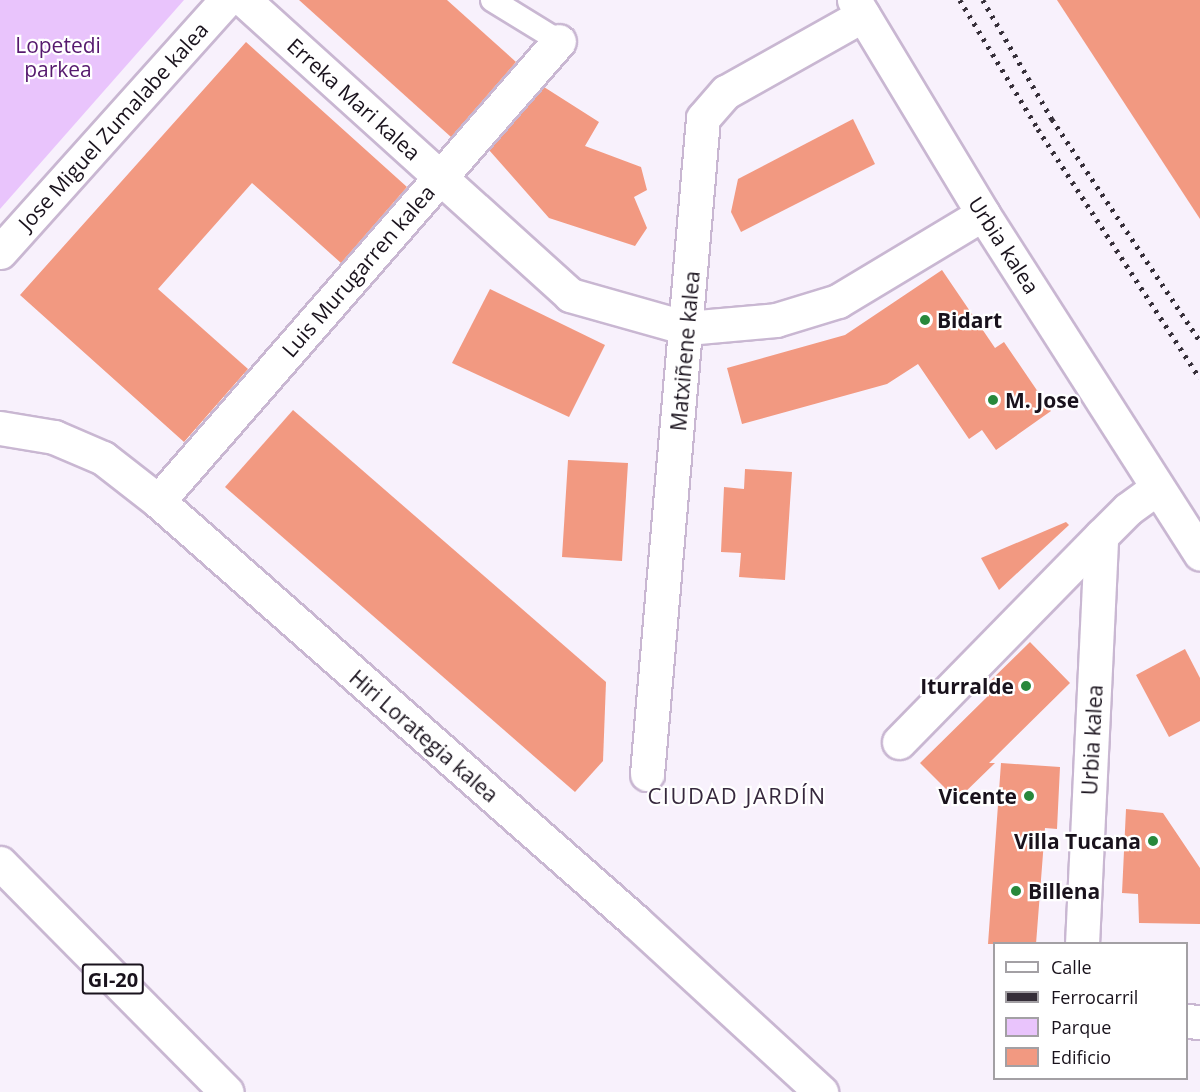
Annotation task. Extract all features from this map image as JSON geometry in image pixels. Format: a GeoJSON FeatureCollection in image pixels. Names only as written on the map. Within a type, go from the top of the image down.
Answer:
{"type":"FeatureCollection","features":[{"type":"Feature","properties":{"kind":"main road","name":"Jose Miguel Zumalabe kalea"},"geometry":{"type":"LineString","coordinates":[[0,252],[226,0]]}},
{"type":"Feature","properties":{"kind":"main road","name":"Erreka Mari kalea"},"geometry":{"type":"LineString","coordinates":[[244,0],[570,295],[687,328]]}},
{"type":"Feature","properties":{"kind":"main road","name":"Urbia kalea"},"geometry":{"type":"LineString","coordinates":[[858,7],[983,214],[1200,553]]}},
{"type":"Feature","properties":{"kind":"main road","name":"Matxiñene kalea"},"geometry":{"type":"LineString","coordinates":[[647,774],[687,328],[703,118],[726,92],[858,7]]}},
{"type":"Feature","properties":{"kind":"main road","name":"Luis Murugarren kalea"},"geometry":{"type":"LineString","coordinates":[[158,501],[559,41]]}},
{"type":"Feature","properties":{"kind":"main road"},"geometry":{"type":"LineString","coordinates":[[687,328],[776,320],[838,301],[983,214]]}},
{"type":"Feature","properties":{"kind":"main road","name":"Hiri Lorategia kalea"},"geometry":{"type":"LineString","coordinates":[[0,428],[54,436],[103,458],[158,501],[635,921],[821,1092]]}},
{"type":"Feature","properties":{"kind":"main road"},"geometry":{"type":"LineString","coordinates":[[899,742],[1128,509],[1158,488]]}},
{"type":"Feature","properties":{"kind":"main road","name":"Urbia kalea"},"geometry":{"type":"LineString","coordinates":[[1082,942],[1101,536]]}},
{"type":"Feature","properties":{"kind":"main road","name":"GI-20"},"geometry":{"type":"LineString","coordinates":[[0,863],[228,1092]]}},
{"type":"Feature","properties":{"kind":"lane"},"geometry":{"type":"LineString","coordinates":[[492,0],[559,41]]}},
{"type":"Feature","properties":{"kind":"green space","name":"Lopetedi parkea"},"geometry":{"type":"Polygon","coordinates":[[[0,0],[184,0],[0,209],[0,0]]]}},
{"type":"Feature","properties":{"kind":"building"},"geometry":{"type":"Polygon","coordinates":[[[299,0],[447,0],[516,62],[451,137],[299,0]]]}},
{"type":"Feature","properties":{"kind":"building"},"geometry":{"type":"Polygon","coordinates":[[[1057,0],[1200,0],[1200,219],[1057,0]]]}},
{"type":"Feature","properties":{"kind":"building"},"geometry":{"type":"Polygon","coordinates":[[[246,42],[407,187],[341,263],[252,183],[158,289],[248,369],[184,442],[20,295],[246,42]]]}},
{"type":"Feature","properties":{"kind":"building"},"geometry":{"type":"Polygon","coordinates":[[[544,87],[599,122],[585,146],[641,167],[647,190],[634,197],[647,228],[635,246],[549,218],[489,150],[544,87]]]}},
{"type":"Feature","properties":{"kind":"building"},"geometry":{"type":"Polygon","coordinates":[[[853,119],[875,164],[741,232],[731,212],[738,179],[853,119]]]}},
{"type":"Feature","properties":{"kind":"building"},"geometry":{"type":"Polygon","coordinates":[[[942,270],[995,348],[1004,342],[1051,411],[996,450],[982,430],[969,439],[918,364],[887,384],[742,424],[727,368],[845,335],[942,270]]]}},
{"type":"Feature","properties":{"kind":"building"},"geometry":{"type":"Polygon","coordinates":[[[490,289],[605,345],[569,417],[452,363],[490,289]]]}},
{"type":"Feature","properties":{"kind":"building"},"geometry":{"type":"Polygon","coordinates":[[[293,410],[606,682],[603,761],[575,792],[225,487],[293,410]]]}},
{"type":"Feature","properties":{"kind":"building"},"geometry":{"type":"Polygon","coordinates":[[[568,460],[628,463],[622,561],[562,557],[568,460]]]}},
{"type":"Feature","properties":{"kind":"building"},"geometry":{"type":"Polygon","coordinates":[[[745,469],[792,472],[785,580],[739,577],[741,553],[721,552],[724,487],[744,489],[745,469]]]}},
{"type":"Feature","properties":{"kind":"building"},"geometry":{"type":"Polygon","coordinates":[[[1066,522],[1069,525],[999,590],[981,558],[1066,522]]]}},
{"type":"Feature","properties":{"kind":"building"},"geometry":{"type":"Polygon","coordinates":[[[1030,642],[1070,683],[989,763],[995,763],[957,800],[920,763],[988,696],[982,689],[1030,642]]]}},
{"type":"Feature","properties":{"kind":"building"},"geometry":{"type":"Polygon","coordinates":[[[1185,649],[1200,678],[1200,721],[1169,737],[1136,675],[1185,649]]]}},
{"type":"Feature","properties":{"kind":"building"},"geometry":{"type":"Polygon","coordinates":[[[1001,763],[1060,767],[1057,829],[1045,828],[1036,942],[988,944],[1001,763]]]}},
{"type":"Feature","properties":{"kind":"building","name":"Villa Tucana"},"geometry":{"type":"Polygon","coordinates":[[[1126,809],[1163,813],[1200,868],[1200,924],[1139,923],[1138,894],[1122,893],[1126,809]]]}},
{"type":"Feature","properties":{"kind":"railway"},"geometry":{"type":"LineString","coordinates":[[960,0],[1038,129],[1200,378]]}},
{"type":"Feature","properties":{"kind":"railway"},"geometry":{"type":"LineString","coordinates":[[983,0],[1052,119],[1200,341]]}},
{"type":"Feature","properties":{"kind":"place","name":"Bidart"},"geometry":{"type":"Point","coordinates":[925,320]}},
{"type":"Feature","properties":{"kind":"place","name":"M. Jose"},"geometry":{"type":"Point","coordinates":[993,400]}},
{"type":"Feature","properties":{"kind":"place","name":"Iturralde"},"geometry":{"type":"Point","coordinates":[1026,686]}},
{"type":"Feature","properties":{"kind":"place","name":"Vicente"},"geometry":{"type":"Point","coordinates":[1029,796]}},
{"type":"Feature","properties":{"kind":"place","name":"Villa Tucana"},"geometry":{"type":"Point","coordinates":[1153,841]}},
{"type":"Feature","properties":{"kind":"place","name":"Billena"},"geometry":{"type":"Point","coordinates":[1016,891]}},
{"type":"Feature","properties":{"kind":"district","name":"CIUDAD JARDÍN"},"geometry":{"type":"Point","coordinates":[737,796]}}]}
